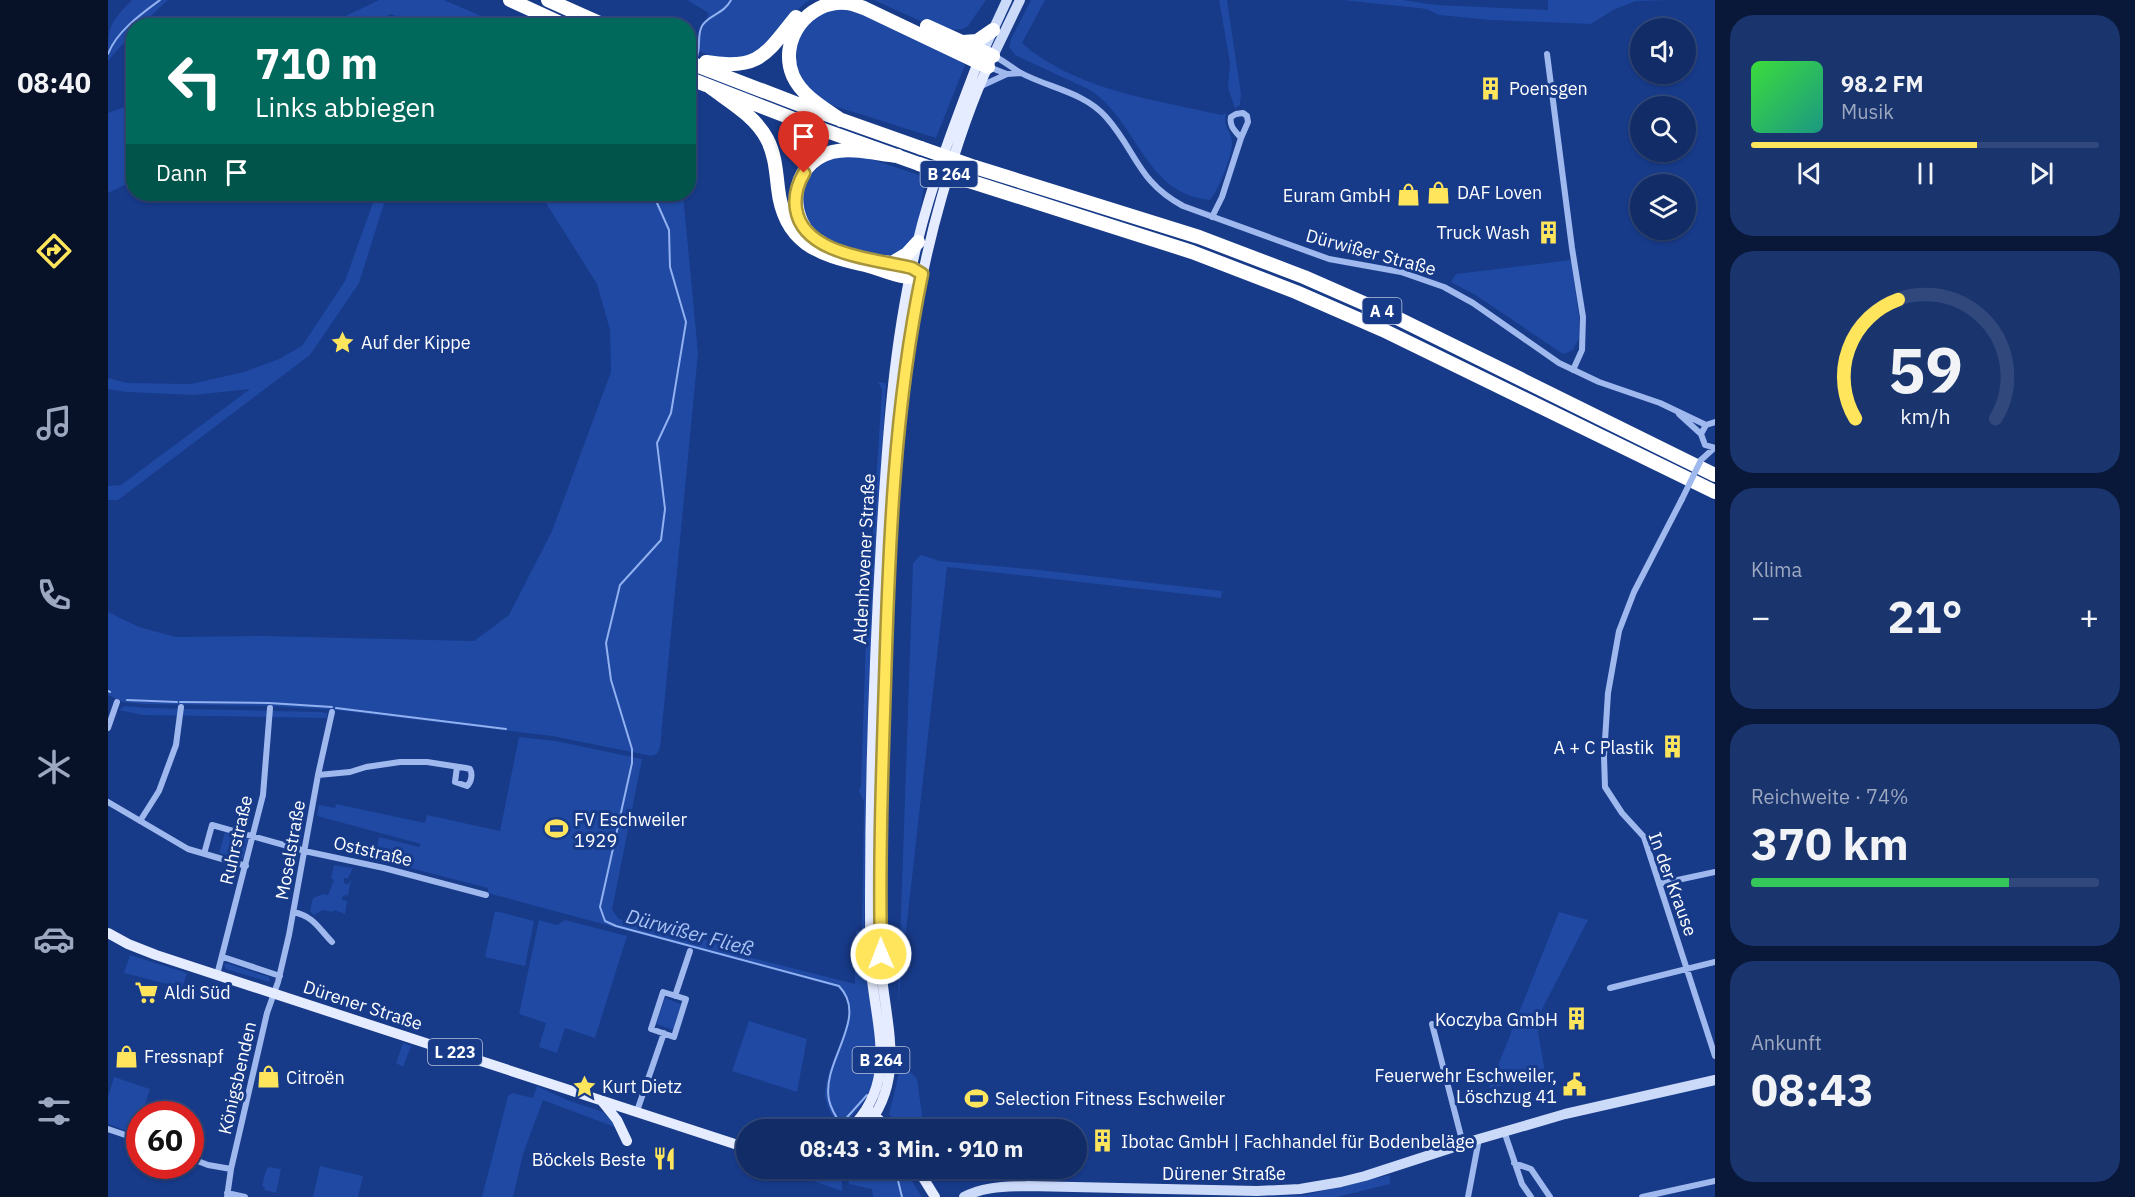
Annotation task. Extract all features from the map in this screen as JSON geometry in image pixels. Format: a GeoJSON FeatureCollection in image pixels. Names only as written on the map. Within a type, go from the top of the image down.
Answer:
{"type":"FeatureCollection","features":[{"type":"Feature","properties":{"kind":"highway"},"geometry":{"type":"LineString","coordinates":[[510,0],[549,18]]}},
{"type":"Feature","properties":{"kind":"highway"},"geometry":{"type":"LineString","coordinates":[[548,0],[588,18]]}},
{"type":"Feature","properties":{"kind":"highway"},"geometry":{"type":"LineString","coordinates":[[706,65],[740,64],[756,59],[770,50],[803,10],[819,0]]}},
{"type":"Feature","properties":{"kind":"highway"},"geometry":{"type":"LineString","coordinates":[[866,0],[963,42],[986,59]]}},
{"type":"Feature","properties":{"kind":"highway"},"geometry":{"type":"LineString","coordinates":[[841,120],[807,95],[797,83],[791,68],[790,46],[796,29],[807,16],[821,7],[845,2],[986,59]]}},
{"type":"Feature","properties":{"kind":"highway"},"geometry":{"type":"LineString","coordinates":[[963,42],[981,39],[993,30]]}},
{"type":"Feature","properties":{"kind":"highway","name":"A 4"},"geometry":{"type":"LineString","coordinates":[[696,62],[841,120],[975,166],[1199,237],[1304,277],[1393,316],[1715,475]]}},
{"type":"Feature","properties":{"kind":"highway"},"geometry":{"type":"LineString","coordinates":[[699,82],[751,118],[764,133],[774,158],[780,204],[791,227],[801,240],[825,255],[915,273]]}},
{"type":"Feature","properties":{"kind":"highway","name":"A 4"},"geometry":{"type":"LineString","coordinates":[[699,82],[919,164],[1192,252],[1296,292],[1383,330],[1715,492]]}},
{"type":"Feature","properties":{"kind":"highway"},"geometry":{"type":"LineString","coordinates":[[898,156],[851,151],[829,153],[816,160],[798,184],[797,213],[801,223],[820,243],[843,252],[892,263],[915,273]]}},
{"type":"Feature","properties":{"kind":"highway"},"geometry":{"type":"LineString","coordinates":[[892,263],[907,254],[918,242]]}},
{"type":"Feature","properties":{"kind":"main road","name":"Aldenhovener Straße"},"geometry":{"type":"LineString","coordinates":[[915,273],[979,88],[986,59]]}},
{"type":"Feature","properties":{"kind":"main road","name":"Aldenhovener Straße"},"geometry":{"type":"LineString","coordinates":[[870,1119],[882,1067],[881,1037],[871,968],[870,910],[875,636],[888,420],[915,273],[918,242],[936,176],[986,59]]}},
{"type":"Feature","properties":{"kind":"main road","name":"Dürener Straße"},"geometry":{"type":"LineString","coordinates":[[108,933],[128,944],[217,975],[736,1144]]}},
{"type":"Feature","properties":{"kind":"main road"},"geometry":{"type":"LineString","coordinates":[[600,1100],[617,1120],[627,1141]]}},
{"type":"Feature","properties":{"kind":"main road"},"geometry":{"type":"LineString","coordinates":[[924,1179],[935,1197]]}},
{"type":"Feature","properties":{"kind":"street","name":"Aldenhovener Straße"},"geometry":{"type":"LineString","coordinates":[[986,59],[993,30],[1007,0]]}},
{"type":"Feature","properties":{"kind":"street","name":"Aldenhovener Straße"},"geometry":{"type":"LineString","coordinates":[[986,59],[1020,0]]}},
{"type":"Feature","properties":{"kind":"street"},"geometry":{"type":"LineString","coordinates":[[1547,54],[1583,317],[1582,350],[1573,370]]}},
{"type":"Feature","properties":{"kind":"street","name":"Dürwißer Straße"},"geometry":{"type":"LineString","coordinates":[[986,59],[1090,103],[1110,122],[1143,173],[1173,200],[1212,217],[1329,259],[1401,272],[1444,287],[1473,303],[1559,363],[1671,408],[1706,425]]}},
{"type":"Feature","properties":{"kind":"street","name":"Dürwißer Straße"},"geometry":{"type":"LineString","coordinates":[[986,59],[1007,74]]}},
{"type":"Feature","properties":{"kind":"street","name":"Dürwißer Straße"},"geometry":{"type":"LineString","coordinates":[[979,88],[1007,74],[1021,73]]}},
{"type":"Feature","properties":{"kind":"street"},"geometry":{"type":"LineString","coordinates":[[1212,217],[1222,197],[1241,138]]}},
{"type":"Feature","properties":{"kind":"street","name":"Dürwißer Straße"},"geometry":{"type":"LineString","coordinates":[[1671,408],[1701,434]]}},
{"type":"Feature","properties":{"kind":"street"},"geometry":{"type":"LineString","coordinates":[[1709,449],[1701,434],[1706,425],[1715,422]]}},
{"type":"Feature","properties":{"kind":"street","name":"In der Krause"},"geometry":{"type":"LineString","coordinates":[[1709,449],[1701,460],[1634,592],[1619,631],[1608,693],[1605,787],[1622,813],[1644,837],[1715,1056]]}},
{"type":"Feature","properties":{"kind":"street"},"geometry":{"type":"LineString","coordinates":[[108,728],[117,702]]}},
{"type":"Feature","properties":{"kind":"street"},"geometry":{"type":"LineString","coordinates":[[140,821],[159,791],[176,745],[181,707]]}},
{"type":"Feature","properties":{"kind":"street","name":"Ruhrstraße"},"geometry":{"type":"LineString","coordinates":[[217,975],[263,795],[270,708]]}},
{"type":"Feature","properties":{"kind":"street","name":"Moselstraße"},"geometry":{"type":"LineString","coordinates":[[275,994],[332,712]]}},
{"type":"Feature","properties":{"kind":"street"},"geometry":{"type":"LineString","coordinates":[[318,775],[400,762],[428,762],[457,767]]}},
{"type":"Feature","properties":{"kind":"street"},"geometry":{"type":"LineString","coordinates":[[108,802],[188,849],[246,866]]}},
{"type":"Feature","properties":{"kind":"street","name":"Oststraße"},"geometry":{"type":"LineString","coordinates":[[204,854],[212,825],[305,851],[384,868],[486,895]]}},
{"type":"Feature","properties":{"kind":"street"},"geometry":{"type":"LineString","coordinates":[[1659,884],[1715,872]]}},
{"type":"Feature","properties":{"kind":"street"},"geometry":{"type":"LineString","coordinates":[[293,912],[306,914],[333,942]]}},
{"type":"Feature","properties":{"kind":"street"},"geometry":{"type":"LineString","coordinates":[[675,996],[690,951]]}},
{"type":"Feature","properties":{"kind":"street","name":"Dürener Straße"},"geometry":{"type":"LineString","coordinates":[[223,957],[280,976]]}},
{"type":"Feature","properties":{"kind":"street"},"geometry":{"type":"LineString","coordinates":[[1610,988],[1715,962]]}},
{"type":"Feature","properties":{"kind":"street"},"geometry":{"type":"LineString","coordinates":[[663,992],[686,999],[674,1036],[664,1033],[651,1029],[663,992]]}},
{"type":"Feature","properties":{"kind":"street","name":"Königsbenden"},"geometry":{"type":"LineString","coordinates":[[245,1197],[227,1195],[267,1013],[275,994]]}},
{"type":"Feature","properties":{"kind":"street"},"geometry":{"type":"LineString","coordinates":[[1432,1024],[1463,1144]]}},
{"type":"Feature","properties":{"kind":"street"},"geometry":{"type":"LineString","coordinates":[[637,1111],[664,1033]]}},
{"type":"Feature","properties":{"kind":"street","name":"Dürener Straße"},"geometry":{"type":"LineString","coordinates":[[964,1197],[973,1192],[993,1188],[1028,1186],[1257,1191],[1300,1189],[1357,1178],[1479,1138],[1565,1114],[1715,1080]]}},
{"type":"Feature","properties":{"kind":"street"},"geometry":{"type":"LineString","coordinates":[[108,1129],[126,1135]]}},
{"type":"Feature","properties":{"kind":"street"},"geometry":{"type":"LineString","coordinates":[[1504,1131],[1522,1184],[1531,1197]]}},
{"type":"Feature","properties":{"kind":"street"},"geometry":{"type":"LineString","coordinates":[[1468,1197],[1479,1138]]}},
{"type":"Feature","properties":{"kind":"street"},"geometry":{"type":"LineString","coordinates":[[204,1163],[231,1169]]}},
{"type":"Feature","properties":{"kind":"street"},"geometry":{"type":"LineString","coordinates":[[1514,1163],[1531,1168],[1550,1197]]}},
{"type":"Feature","properties":{"kind":"street"},"geometry":{"type":"LineString","coordinates":[[1642,1197],[1715,1181]]}},
{"type":"Feature","properties":{"kind":"shaded area"},"geometry":{"type":"Polygon","coordinates":[[[132,0],[168,0],[149,18],[126,18],[126,40],[108,61],[109,33],[118,15],[132,0]]]}},
{"type":"Feature","properties":{"kind":"shaded area"},"geometry":{"type":"Polygon","coordinates":[[[379,0],[444,0],[486,18],[400,18],[391,14],[384,18],[342,18],[379,0]]]}},
{"type":"Feature","properties":{"kind":"shaded area"},"geometry":{"type":"Polygon","coordinates":[[[687,0],[810,0],[761,50],[744,59],[711,56],[696,49],[709,13],[687,0]]]}},
{"type":"Feature","properties":{"kind":"shaded area"},"geometry":{"type":"Polygon","coordinates":[[[874,0],[986,0],[968,26],[949,29],[922,21],[874,0]]]}},
{"type":"Feature","properties":{"kind":"shaded area"},"geometry":{"type":"Polygon","coordinates":[[[1031,0],[1045,0],[1022,43],[1043,59],[1066,72],[1117,91],[1222,115],[1226,113],[1225,122],[1232,147],[1217,189],[1210,200],[1188,195],[1170,185],[1143,154],[1120,119],[1090,90],[1015,55],[1009,47],[1011,39],[1031,0]]]}},
{"type":"Feature","properties":{"kind":"shaded area"},"geometry":{"type":"Polygon","coordinates":[[[1219,0],[1227,0],[1241,94],[1240,105],[1235,108],[1228,88],[1230,63],[1219,0]]]}},
{"type":"Feature","properties":{"kind":"shaded area"},"geometry":{"type":"Polygon","coordinates":[[[1343,0],[1403,0],[1436,5],[1548,10],[1548,0],[1674,0],[1636,1],[1613,10],[1591,24],[1491,20],[1439,15],[1427,9],[1343,0]]]}},
{"type":"Feature","properties":{"kind":"shaded area"},"geometry":{"type":"Polygon","coordinates":[[[853,6],[947,51],[965,65],[936,138],[828,104],[806,89],[795,70],[796,42],[814,15],[853,6]]]}},
{"type":"Feature","properties":{"kind":"shaded area"},"geometry":{"type":"Polygon","coordinates":[[[126,107],[126,184],[108,193],[108,113],[126,107]]]}},
{"type":"Feature","properties":{"kind":"shaded area"},"geometry":{"type":"Polygon","coordinates":[[[848,155],[871,159],[925,177],[915,234],[904,249],[889,256],[868,254],[828,239],[807,222],[801,203],[808,174],[821,161],[848,155]]]}},
{"type":"Feature","properties":{"kind":"shaded area"},"geometry":{"type":"Polygon","coordinates":[[[374,201],[385,201],[359,283],[310,355],[118,500],[108,500],[108,486],[121,485],[250,389],[194,395],[127,392],[108,389],[108,378],[127,383],[191,384],[244,372],[279,359],[302,346],[345,281],[374,201]]]}},
{"type":"Feature","properties":{"kind":"shaded area"},"geometry":{"type":"Polygon","coordinates":[[[545,201],[684,201],[698,353],[660,748],[657,754],[651,756],[552,736],[336,710],[270,706],[145,704],[123,702],[108,695],[108,612],[139,627],[176,637],[264,636],[474,641],[509,615],[552,531],[611,372],[610,330],[597,284],[545,201]]]}},
{"type":"Feature","properties":{"kind":"shaded area"},"geometry":{"type":"Polygon","coordinates":[[[1571,260],[1579,317],[1579,338],[1573,350],[1563,354],[1477,296],[1451,282],[1456,274],[1571,260]]]}},
{"type":"Feature","properties":{"kind":"shaded area"},"geometry":{"type":"Polygon","coordinates":[[[878,382],[886,383],[870,703],[864,924],[866,963],[876,1031],[877,1055],[875,1077],[869,1093],[849,1119],[834,1119],[825,1095],[826,1084],[849,1015],[847,1001],[837,987],[488,893],[488,888],[375,859],[379,837],[419,847],[421,844],[317,816],[319,805],[335,808],[336,804],[425,823],[427,815],[500,831],[519,737],[556,741],[642,759],[612,910],[619,919],[722,944],[721,950],[855,984],[856,931],[862,931],[864,802],[859,791],[866,637],[882,390],[878,382]]]}},
{"type":"Feature","properties":{"kind":"shaded area"},"geometry":{"type":"Polygon","coordinates":[[[921,555],[940,561],[1222,591],[1221,598],[947,567],[898,1002],[913,563],[921,555]]]}},
{"type":"Feature","properties":{"kind":"shaded area"},"geometry":{"type":"Polygon","coordinates":[[[124,706],[321,712],[327,713],[327,718],[142,715],[119,710],[124,706]]]}},
{"type":"Feature","properties":{"kind":"shaded area"},"geometry":{"type":"Polygon","coordinates":[[[225,832],[248,838],[243,859],[219,853],[225,832]]]}},
{"type":"Feature","properties":{"kind":"shaded area"},"geometry":{"type":"Polygon","coordinates":[[[334,865],[353,868],[348,878],[344,878],[344,883],[348,884],[351,880],[348,895],[343,896],[342,900],[347,901],[345,914],[334,910],[333,912],[323,910],[314,915],[310,911],[313,898],[323,894],[328,895],[334,880],[331,878],[334,865]]]}},
{"type":"Feature","properties":{"kind":"shaded area"},"geometry":{"type":"Polygon","coordinates":[[[495,911],[534,921],[525,966],[485,957],[495,911]]]}},
{"type":"Feature","properties":{"kind":"shaded area"},"geometry":{"type":"Polygon","coordinates":[[[1559,912],[1588,920],[1536,1021],[1546,1077],[1489,1088],[1559,912]]]}},
{"type":"Feature","properties":{"kind":"shaded area"},"geometry":{"type":"Polygon","coordinates":[[[539,920],[557,925],[565,920],[627,936],[595,1038],[565,1028],[557,1053],[539,1047],[546,1023],[519,1014],[539,920]]]}},
{"type":"Feature","properties":{"kind":"shaded area"},"geometry":{"type":"Polygon","coordinates":[[[130,955],[187,973],[182,988],[124,973],[130,955]]]}},
{"type":"Feature","properties":{"kind":"shaded area"},"geometry":{"type":"Polygon","coordinates":[[[224,964],[269,977],[270,981],[226,969],[224,964]]]}},
{"type":"Feature","properties":{"kind":"shaded area"},"geometry":{"type":"Polygon","coordinates":[[[665,998],[681,1004],[673,1030],[656,1024],[665,998]]]}},
{"type":"Feature","properties":{"kind":"shaded area"},"geometry":{"type":"Polygon","coordinates":[[[749,1021],[807,1039],[797,1092],[732,1071],[749,1021]]]}},
{"type":"Feature","properties":{"kind":"shaded area"},"geometry":{"type":"Polygon","coordinates":[[[403,1043],[411,1046],[403,1067],[396,1063],[403,1043]]]}},
{"type":"Feature","properties":{"kind":"shaded area"},"geometry":{"type":"Polygon","coordinates":[[[900,1069],[908,1070],[917,1079],[923,1119],[894,1119],[889,1114],[900,1069]]]}},
{"type":"Feature","properties":{"kind":"shaded area"},"geometry":{"type":"Polygon","coordinates":[[[114,1077],[150,1089],[146,1101],[126,1101],[126,1131],[108,1124],[108,1097],[114,1077]]]}},
{"type":"Feature","properties":{"kind":"shaded area"},"geometry":{"type":"Polygon","coordinates":[[[537,1086],[567,1100],[603,1112],[620,1129],[543,1100],[523,1154],[513,1197],[482,1197],[508,1096],[512,1093],[533,1098],[537,1086]]]}},
{"type":"Feature","properties":{"kind":"shaded area"},"geometry":{"type":"Polygon","coordinates":[[[320,1166],[363,1176],[358,1197],[313,1197],[320,1166]]]}},
{"type":"Feature","properties":{"kind":"shaded area"},"geometry":{"type":"Polygon","coordinates":[[[269,1167],[281,1169],[276,1193],[264,1190],[262,1186],[269,1167]]]}},
{"type":"Feature","properties":{"kind":"shaded area"},"geometry":{"type":"Polygon","coordinates":[[[1390,1175],[1390,1184],[1337,1197],[1268,1197],[1305,1195],[1390,1175]]]}},
{"type":"Feature","properties":{"kind":"shaded area"},"geometry":{"type":"Polygon","coordinates":[[[808,1179],[842,1179],[842,1191],[808,1179]]]}},
{"type":"Feature","properties":{"kind":"shaded area"},"geometry":{"type":"Polygon","coordinates":[[[848,1179],[910,1179],[922,1197],[873,1197],[872,1189],[849,1184],[848,1179]]]}},
{"type":"Feature","properties":{"kind":"waterway"},"geometry":{"type":"LineString","coordinates":[[137,18],[160,0]]}},
{"type":"Feature","properties":{"kind":"waterway","name":"Dürwißer Fließ"},"geometry":{"type":"LineString","coordinates":[[696,59],[702,26],[731,0]]}},
{"type":"Feature","properties":{"kind":"waterway"},"geometry":{"type":"LineString","coordinates":[[108,54],[126,27]]}},
{"type":"Feature","properties":{"kind":"waterway","name":"Dürwißer Fließ"},"geometry":{"type":"LineString","coordinates":[[656,201],[669,230],[670,267],[686,322],[671,413],[657,443],[665,509],[661,540],[620,585],[606,643],[611,680],[632,749],[632,763],[600,907],[605,921],[616,926],[839,986],[847,998],[849,1012],[847,1026],[828,1085],[829,1100],[841,1124],[867,1095]]}},
{"type":"Feature","properties":{"kind":"waterway"},"geometry":{"type":"LineString","coordinates":[[127,700],[177,702]]}},
{"type":"Feature","properties":{"kind":"waterway"},"geometry":{"type":"LineString","coordinates":[[180,702],[269,703],[332,707]]}},
{"type":"Feature","properties":{"kind":"waterway"},"geometry":{"type":"LineString","coordinates":[[336,708],[506,729]]}},
{"type":"Feature","properties":{"kind":"waterway"},"geometry":{"type":"LineString","coordinates":[[898,1179],[902,1197]]}},
{"type":"Feature","properties":{"kind":"place","name":"Poensgen"},"geometry":{"type":"Point","coordinates":[1491,88]}},
{"type":"Feature","properties":{"kind":"place","name":"DAF Loven"},"geometry":{"type":"Point","coordinates":[1439,192]}},
{"type":"Feature","properties":{"kind":"place","name":"Euram GmbH"},"geometry":{"type":"Point","coordinates":[1409,195]}},
{"type":"Feature","properties":{"kind":"place","name":"Truck Wash"},"geometry":{"type":"Point","coordinates":[1548,232]}},
{"type":"Feature","properties":{"kind":"place","name":"Auf der Kippe"},"geometry":{"type":"Point","coordinates":[343,342]}},
{"type":"Feature","properties":{"kind":"place","name":"A + C Plastik"},"geometry":{"type":"Point","coordinates":[1672,747]}},
{"type":"Feature","properties":{"kind":"place","name":"FV Eschweiler 1929"},"geometry":{"type":"Point","coordinates":[556,829]}},
{"type":"Feature","properties":{"kind":"place","name":"Aldi Süd"},"geometry":{"type":"Point","coordinates":[146,992]}},
{"type":"Feature","properties":{"kind":"place","name":"Koczyba GmbH"},"geometry":{"type":"Point","coordinates":[1576,1019]}},
{"type":"Feature","properties":{"kind":"place","name":"Fressnapf"},"geometry":{"type":"Point","coordinates":[126,1056]}},
{"type":"Feature","properties":{"kind":"place","name":"Citroën"},"geometry":{"type":"Point","coordinates":[268,1077]}},
{"type":"Feature","properties":{"kind":"place","name":"Feuerwehr Eschweiler, Löschzug 41"},"geometry":{"type":"Point","coordinates":[1575,1085]}},
{"type":"Feature","properties":{"kind":"place","name":"Kurt Dietz"},"geometry":{"type":"Point","coordinates":[584,1086]}},
{"type":"Feature","properties":{"kind":"place","name":"Selection Fitness Eschweiler"},"geometry":{"type":"Point","coordinates":[977,1098]}},
{"type":"Feature","properties":{"kind":"place","name":"Ibotac GmbH | Fachhandel für Bodenbeläge"},"geometry":{"type":"Point","coordinates":[1103,1141]}},
{"type":"Feature","properties":{"kind":"place","name":"Böckels Beste"},"geometry":{"type":"Point","coordinates":[664,1159]}},
{"type":"Feature","properties":{"kind":"route"},"geometry":{"type":"LineString","coordinates":[[804,173],[796,194],[797,213],[803,227],[815,240],[826,247],[912,268],[922,274],[902,389],[892,503],[881,851],[881,954]]}}]}
